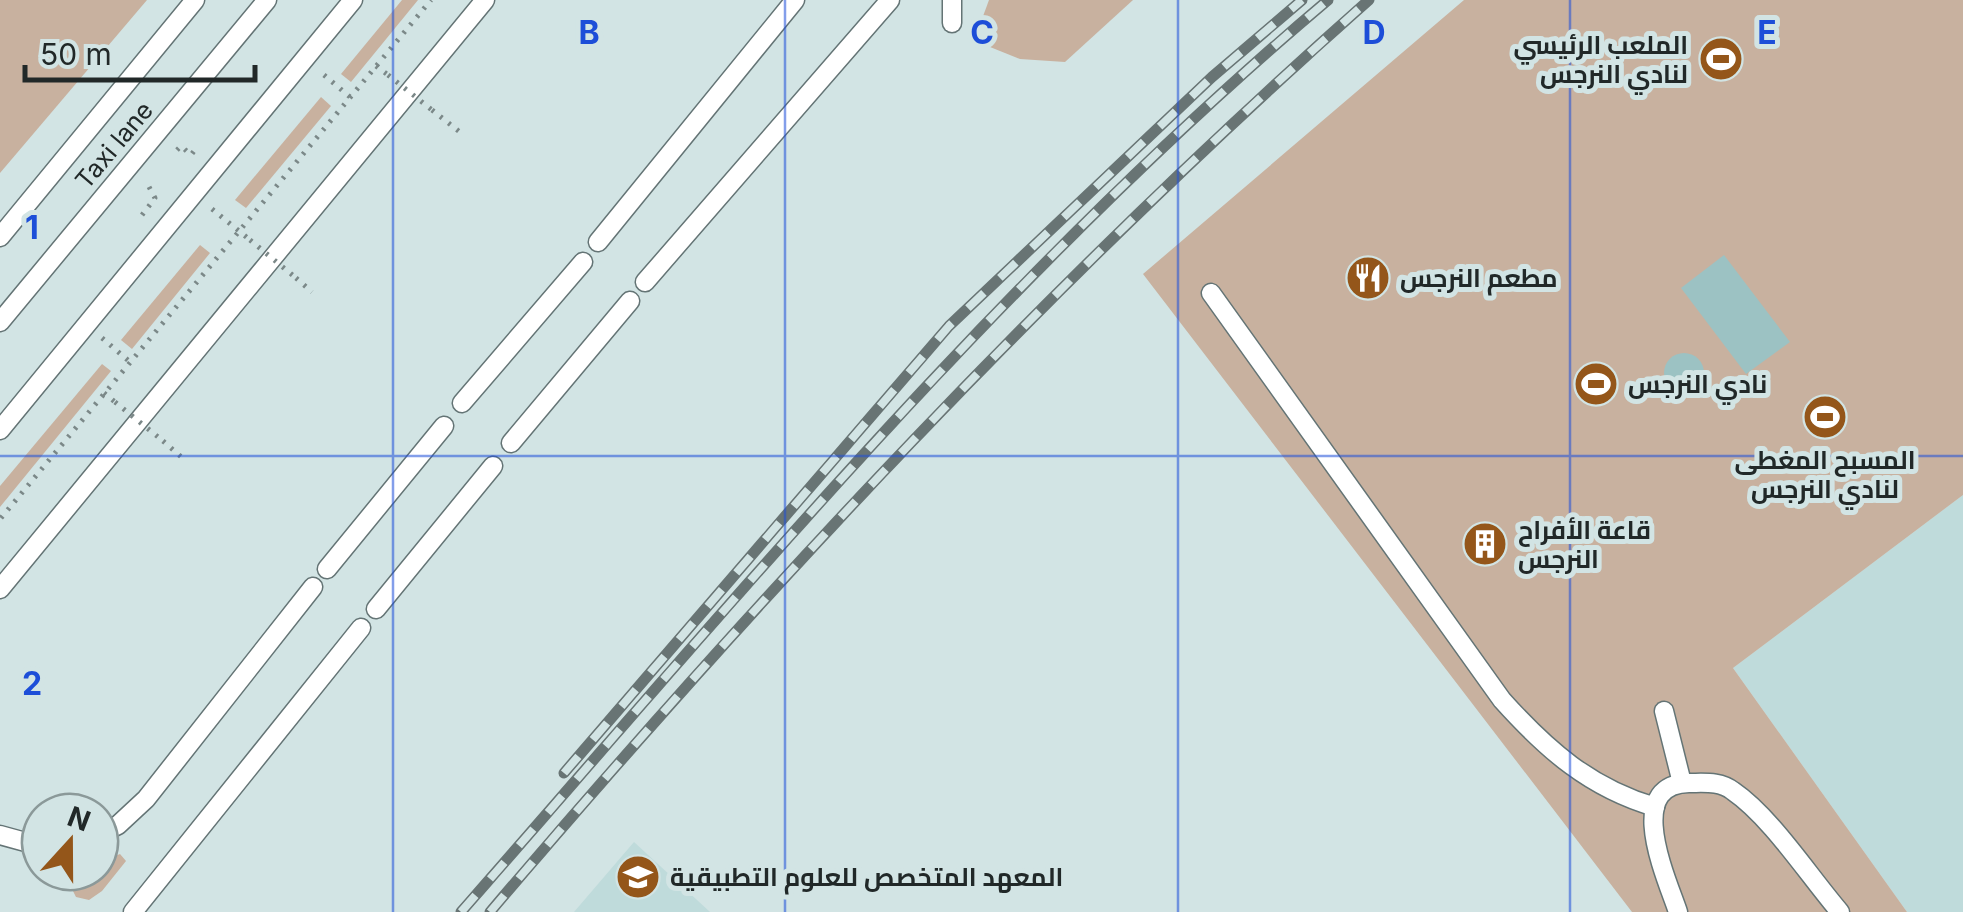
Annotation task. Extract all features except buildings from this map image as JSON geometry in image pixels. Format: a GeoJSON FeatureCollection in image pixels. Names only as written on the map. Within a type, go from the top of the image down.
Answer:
{"type":"FeatureCollection","features":[{"type":"Feature","properties":{"kind":"lane"},"geometry":{"type":"LineString","coordinates":[[0,237],[194,0]]}},
{"type":"Feature","properties":{"kind":"lane","name":"Taxi lane"},"geometry":{"type":"LineString","coordinates":[[0,322],[267,0]]}},
{"type":"Feature","properties":{"kind":"lane"},"geometry":{"type":"LineString","coordinates":[[0,430],[352,0]]}},
{"type":"Feature","properties":{"kind":"lane"},"geometry":{"type":"LineString","coordinates":[[0,589],[486,0]]}},
{"type":"Feature","properties":{"kind":"lane"},"geometry":{"type":"LineString","coordinates":[[598,242],[796,0]]}},
{"type":"Feature","properties":{"kind":"lane"},"geometry":{"type":"LineString","coordinates":[[645,282],[890,0]]}},
{"type":"Feature","properties":{"kind":"lane"},"geometry":{"type":"LineString","coordinates":[[952,0],[952,23]]}},
{"type":"Feature","properties":{"kind":"lane"},"geometry":{"type":"LineString","coordinates":[[462,404],[583,262]]}},
{"type":"Feature","properties":{"kind":"lane"},"geometry":{"type":"LineString","coordinates":[[1211,293],[1502,700],[1554,754],[1597,786],[1655,807]]}},
{"type":"Feature","properties":{"kind":"lane"},"geometry":{"type":"LineString","coordinates":[[511,443],[630,300]]}},
{"type":"Feature","properties":{"kind":"lane"},"geometry":{"type":"LineString","coordinates":[[328,568],[444,426]]}},
{"type":"Feature","properties":{"kind":"lane"},"geometry":{"type":"LineString","coordinates":[[376,609],[493,466]]}},
{"type":"Feature","properties":{"kind":"lane"},"geometry":{"type":"LineString","coordinates":[[120,823],[146,799],[313,586]]}},
{"type":"Feature","properties":{"kind":"lane"},"geometry":{"type":"LineString","coordinates":[[134,912],[362,628]]}},
{"type":"Feature","properties":{"kind":"lane"},"geometry":{"type":"LineString","coordinates":[[1664,710],[1682,783]]}},
{"type":"Feature","properties":{"kind":"lane"},"geometry":{"type":"LineString","coordinates":[[1678,912],[1650,827],[1655,807],[1665,792],[1682,783],[1722,784],[1736,792],[1840,912]]}},
{"type":"Feature","properties":{"kind":"path"},"geometry":{"type":"LineString","coordinates":[[1,518],[431,0]]}},
{"type":"Feature","properties":{"kind":"path"},"geometry":{"type":"LineString","coordinates":[[376,66],[460,133]]}},
{"type":"Feature","properties":{"kind":"path"},"geometry":{"type":"LineString","coordinates":[[194,194],[312,292]]}},
{"type":"Feature","properties":{"kind":"path"},"geometry":{"type":"LineString","coordinates":[[104,393],[186,462]]}},
{"type":"Feature","properties":{"kind":"shaded area"},"geometry":{"type":"Polygon","coordinates":[[[0,0],[147,0],[0,173],[0,0]]]}},
{"type":"Feature","properties":{"kind":"shaded area"},"geometry":{"type":"Polygon","coordinates":[[[402,0],[418,0],[351,82],[341,74],[402,0]]]}},
{"type":"Feature","properties":{"kind":"shaded area"},"geometry":{"type":"Polygon","coordinates":[[[989,0],[1133,0],[1065,62],[1020,59],[990,47],[982,19],[989,0]]]}},
{"type":"Feature","properties":{"kind":"shaded area","name":"نادي النرجس"},"geometry":{"type":"Polygon","coordinates":[[[1464,0],[1963,0],[1963,495],[1733,668],[1907,912],[1632,912],[1143,274],[1464,0]]]}},
{"type":"Feature","properties":{"kind":"shaded area"},"geometry":{"type":"Polygon","coordinates":[[[321,97],[331,106],[246,208],[235,200],[321,97]]]}},
{"type":"Feature","properties":{"kind":"shaded area"},"geometry":{"type":"Polygon","coordinates":[[[200,245],[210,253],[132,349],[121,340],[200,245]]]}},
{"type":"Feature","properties":{"kind":"shaded area"},"geometry":{"type":"Polygon","coordinates":[[[1724,255],[1790,342],[1746,374],[1681,288],[1724,255]]]}},
{"type":"Feature","properties":{"kind":"shaded area"},"geometry":{"type":"Polygon","coordinates":[[[1684,353],[1698,359],[1704,373],[1698,387],[1684,393],[1670,387],[1664,373],[1670,359],[1684,353]]]}},
{"type":"Feature","properties":{"kind":"shaded area"},"geometry":{"type":"Polygon","coordinates":[[[102,364],[111,371],[0,507],[0,486],[102,364]]]}},
{"type":"Feature","properties":{"kind":"shaded area"},"geometry":{"type":"Polygon","coordinates":[[[1963,495],[1963,912],[1907,912],[1733,668],[1963,495]]]}},
{"type":"Feature","properties":{"kind":"shaded area","name":"المعهد المتخصص للعلوم التطبيقية"},"geometry":{"type":"Polygon","coordinates":[[[634,842],[710,912],[574,912],[634,842]]]}},
{"type":"Feature","properties":{"kind":"shaded area"},"geometry":{"type":"Polygon","coordinates":[[[74,892],[101,892],[89,900],[76,897],[74,892]]]}},
{"type":"Feature","properties":{"kind":"railway"},"geometry":{"type":"LineString","coordinates":[[564,773],[949,326],[1212,77],[1302,0]]}},
{"type":"Feature","properties":{"kind":"railway"},"geometry":{"type":"LineString","coordinates":[[461,912],[772,556],[985,325],[1209,104],[1328,0]]}},
{"type":"Feature","properties":{"kind":"railway"},"geometry":{"type":"LineString","coordinates":[[490,912],[699,673],[913,440],[1136,216],[1369,0]]}},
{"type":"Feature","properties":{"kind":"place","name":"الملعب الرئيسي لنادي النرجس"},"geometry":{"type":"Point","coordinates":[1721,59]}},
{"type":"Feature","properties":{"kind":"place","name":"مطعم النرجس"},"geometry":{"type":"Point","coordinates":[1368,278]}},
{"type":"Feature","properties":{"kind":"place","name":"نادي النرجس"},"geometry":{"type":"Point","coordinates":[1596,384]}},
{"type":"Feature","properties":{"kind":"place","name":"المسبح المغطى لنادي النرجس"},"geometry":{"type":"Point","coordinates":[1825,417]}},
{"type":"Feature","properties":{"kind":"place","name":"قاعة الأفراح النرجس"},"geometry":{"type":"Point","coordinates":[1485,544]}},
{"type":"Feature","properties":{"kind":"place","name":"المعهد المتخصص للعلوم التطبيقية"},"geometry":{"type":"Point","coordinates":[638,877]}}]}
